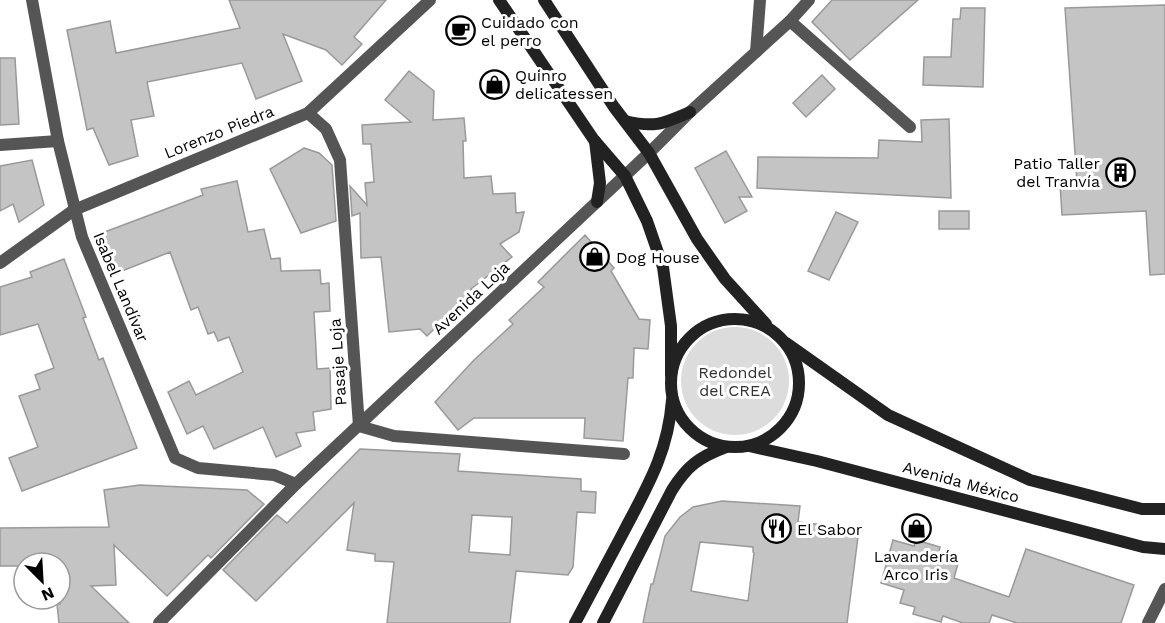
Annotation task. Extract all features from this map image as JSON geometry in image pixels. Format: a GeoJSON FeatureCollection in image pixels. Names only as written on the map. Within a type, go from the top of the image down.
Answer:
{"type":"FeatureCollection","features":[{"type":"Feature","properties":{"kind":"main road"},"geometry":{"type":"LineString","coordinates":[[499,0],[594,140],[625,176],[647,221],[663,267],[671,326],[672,395],[665,445],[653,477],[575,623]]}},
{"type":"Feature","properties":{"kind":"main road"},"geometry":{"type":"LineString","coordinates":[[544,0],[649,153],[697,239],[725,279],[786,343],[797,362],[800,383],[796,404],[786,423],[770,438],[750,446],[728,447],[708,453],[683,472],[603,623]]}},
{"type":"Feature","properties":{"kind":"main road"},"geometry":{"type":"LineString","coordinates":[[625,121],[645,126],[662,124],[690,112]]}},
{"type":"Feature","properties":{"kind":"main road"},"geometry":{"type":"LineString","coordinates":[[594,140],[600,183],[597,202]]}},
{"type":"Feature","properties":{"kind":"main road"},"geometry":{"type":"LineString","coordinates":[[671,375],[676,357],[686,342],[700,329],[717,321],[736,318],[754,321],[771,329]]}},
{"type":"Feature","properties":{"kind":"main road","name":"Avenida México"},"geometry":{"type":"LineString","coordinates":[[786,343],[888,415],[1030,480],[1142,509],[1165,509]]}},
{"type":"Feature","properties":{"kind":"main road"},"geometry":{"type":"LineString","coordinates":[[672,395],[677,411],[686,424],[698,435],[712,443],[728,447]]}},
{"type":"Feature","properties":{"kind":"main road","name":"Avenida México"},"geometry":{"type":"LineString","coordinates":[[750,446],[817,461],[1143,547],[1165,549]]}},
{"type":"Feature","properties":{"kind":"street","name":"Isabel Landívar"},"geometry":{"type":"LineString","coordinates":[[32,0],[58,141],[82,237],[175,458],[198,468],[274,475],[296,484]]}},
{"type":"Feature","properties":{"kind":"street","name":"Lorenzo Piedra"},"geometry":{"type":"LineString","coordinates":[[0,263],[74,210],[308,113],[430,0]]}},
{"type":"Feature","properties":{"kind":"street"},"geometry":{"type":"LineString","coordinates":[[756,52],[760,0]]}},
{"type":"Feature","properties":{"kind":"street","name":"Avenida Loja"},"geometry":{"type":"LineString","coordinates":[[159,623],[296,484],[625,176],[690,112],[790,21],[809,0]]}},
{"type":"Feature","properties":{"kind":"street"},"geometry":{"type":"LineString","coordinates":[[790,21],[910,127]]}},
{"type":"Feature","properties":{"kind":"street","name":"Pasaje Loja"},"geometry":{"type":"LineString","coordinates":[[308,113],[326,129],[340,160],[359,426],[394,436],[624,454]]}},
{"type":"Feature","properties":{"kind":"street"},"geometry":{"type":"LineString","coordinates":[[0,145],[58,141]]}},
{"type":"Feature","properties":{"kind":"street"},"geometry":{"type":"LineString","coordinates":[[1148,623],[1165,589]]}},
{"type":"Feature","properties":{"kind":"green space","name":"Redondel del CREA"},"geometry":{"type":"Polygon","coordinates":[[[735,327],[756,331],[773,343],[785,360],[789,381],[785,402],[773,419],[756,431],[735,435],[714,431],[697,419],[685,402],[681,381],[685,360],[697,343],[714,331],[735,327]]]}},
{"type":"Feature","properties":{"kind":"building"},"geometry":{"type":"Polygon","coordinates":[[[229,0],[386,0],[354,37],[362,44],[342,65],[326,50],[283,34],[302,81],[256,99],[242,63],[147,82],[154,116],[131,120],[138,156],[109,165],[93,128],[87,130],[67,30],[110,21],[116,53],[240,28],[229,0]]]}},
{"type":"Feature","properties":{"kind":"building"},"geometry":{"type":"Polygon","coordinates":[[[832,0],[918,0],[850,60],[812,22],[832,0]]]}},
{"type":"Feature","properties":{"kind":"building","name":"Patio Taller del Tranvía"},"geometry":{"type":"Polygon","coordinates":[[[1165,5],[1165,274],[1150,275],[1146,211],[1062,215],[1060,184],[1077,182],[1065,8],[1165,5]]]}},
{"type":"Feature","properties":{"kind":"building"},"geometry":{"type":"Polygon","coordinates":[[[961,8],[985,8],[983,87],[923,85],[924,57],[951,57],[953,19],[960,19],[961,8]]]}},
{"type":"Feature","properties":{"kind":"building"},"geometry":{"type":"Polygon","coordinates":[[[0,58],[15,58],[19,124],[0,125],[0,58]]]}},
{"type":"Feature","properties":{"kind":"building"},"geometry":{"type":"Polygon","coordinates":[[[409,71],[434,91],[433,120],[464,118],[466,141],[463,141],[464,178],[491,176],[493,194],[515,193],[516,213],[524,212],[519,232],[500,244],[512,257],[471,289],[473,291],[427,336],[420,329],[389,332],[381,257],[361,258],[360,213],[352,216],[350,186],[367,205],[365,183],[374,182],[371,144],[363,144],[362,125],[411,122],[385,100],[409,71]]]}},
{"type":"Feature","properties":{"kind":"building"},"geometry":{"type":"Polygon","coordinates":[[[822,75],[835,89],[806,117],[793,103],[822,75]]]}},
{"type":"Feature","properties":{"kind":"building"},"geometry":{"type":"Polygon","coordinates":[[[949,119],[951,198],[757,188],[758,157],[878,158],[879,140],[922,142],[921,120],[949,119]]]}},
{"type":"Feature","properties":{"kind":"building"},"geometry":{"type":"Polygon","coordinates":[[[304,148],[319,153],[332,165],[336,221],[301,233],[270,169],[304,148]]]}},
{"type":"Feature","properties":{"kind":"building"},"geometry":{"type":"Polygon","coordinates":[[[726,151],[752,197],[739,197],[747,211],[725,223],[695,168],[726,151]]]}},
{"type":"Feature","properties":{"kind":"building"},"geometry":{"type":"Polygon","coordinates":[[[32,160],[44,205],[19,222],[13,204],[0,211],[0,166],[32,160]]]}},
{"type":"Feature","properties":{"kind":"building"},"geometry":{"type":"Polygon","coordinates":[[[237,181],[248,232],[264,229],[271,259],[280,258],[281,271],[320,270],[321,284],[329,283],[330,311],[314,312],[317,369],[330,368],[331,409],[313,412],[315,430],[296,433],[301,446],[276,457],[263,427],[214,449],[203,426],[187,434],[168,392],[189,381],[196,395],[243,372],[229,337],[218,341],[214,332],[208,334],[198,307],[191,310],[170,252],[117,273],[102,233],[203,195],[201,189],[237,181]]]}},
{"type":"Feature","properties":{"kind":"building"},"geometry":{"type":"Polygon","coordinates":[[[939,211],[969,211],[969,229],[939,229],[939,211]]]}},
{"type":"Feature","properties":{"kind":"building"},"geometry":{"type":"Polygon","coordinates":[[[836,212],[858,222],[829,280],[808,271],[836,212]]]}},
{"type":"Feature","properties":{"kind":"building"},"geometry":{"type":"Polygon","coordinates":[[[585,235],[614,268],[611,271],[639,319],[650,320],[648,349],[634,348],[633,378],[628,378],[623,441],[584,438],[585,418],[474,418],[458,430],[435,402],[474,360],[513,324],[509,320],[544,287],[538,282],[585,235]]]}},
{"type":"Feature","properties":{"kind":"building"},"geometry":{"type":"Polygon","coordinates":[[[64,259],[99,360],[103,358],[137,448],[22,491],[9,458],[38,447],[19,396],[40,389],[35,375],[54,368],[38,324],[0,335],[0,287],[32,277],[30,272],[64,259]]]}},
{"type":"Feature","properties":{"kind":"building"},"geometry":{"type":"Polygon","coordinates":[[[360,449],[460,454],[458,471],[581,479],[581,491],[596,492],[595,513],[577,512],[573,567],[568,575],[516,571],[510,623],[387,623],[394,562],[375,561],[375,554],[347,550],[354,503],[256,601],[223,570],[277,515],[287,523],[360,449]],[[472,515],[469,552],[510,555],[512,517],[472,515]]]}},
{"type":"Feature","properties":{"kind":"building"},"geometry":{"type":"Polygon","coordinates":[[[140,485],[247,490],[264,504],[211,558],[208,555],[167,596],[114,545],[116,585],[91,586],[129,623],[59,623],[58,611],[72,611],[72,551],[12,551],[12,566],[0,566],[0,528],[109,527],[104,490],[140,485]]]}},
{"type":"Feature","properties":{"kind":"building"},"geometry":{"type":"Polygon","coordinates":[[[722,501],[800,506],[798,522],[859,529],[847,623],[643,623],[651,584],[653,584],[665,536],[680,517],[693,507],[722,501]],[[700,542],[691,591],[748,601],[753,547],[700,542]]]}},
{"type":"Feature","properties":{"kind":"building"},"geometry":{"type":"Polygon","coordinates":[[[893,540],[914,546],[916,540],[940,547],[938,554],[959,560],[954,578],[1009,597],[1026,549],[1134,585],[1121,623],[1017,623],[992,615],[989,623],[963,623],[943,616],[941,622],[913,614],[915,607],[900,603],[904,590],[881,583],[893,540]]]}},
{"type":"Feature","properties":{"kind":"place","name":"Cuidado con el perro"},"geometry":{"type":"Point","coordinates":[460,31]}},
{"type":"Feature","properties":{"kind":"place","name":"Quinro delicatessen"},"geometry":{"type":"Point","coordinates":[494,84]}},
{"type":"Feature","properties":{"kind":"place","name":"Patio Taller del Tranvía"},"geometry":{"type":"Point","coordinates":[1121,172]}},
{"type":"Feature","properties":{"kind":"place","name":"Dog House"},"geometry":{"type":"Point","coordinates":[595,257]}},
{"type":"Feature","properties":{"kind":"place","name":"Lavandería Arco Iris"},"geometry":{"type":"Point","coordinates":[916,528]}},
{"type":"Feature","properties":{"kind":"place","name":"El Sabor"},"geometry":{"type":"Point","coordinates":[776,529]}}]}
